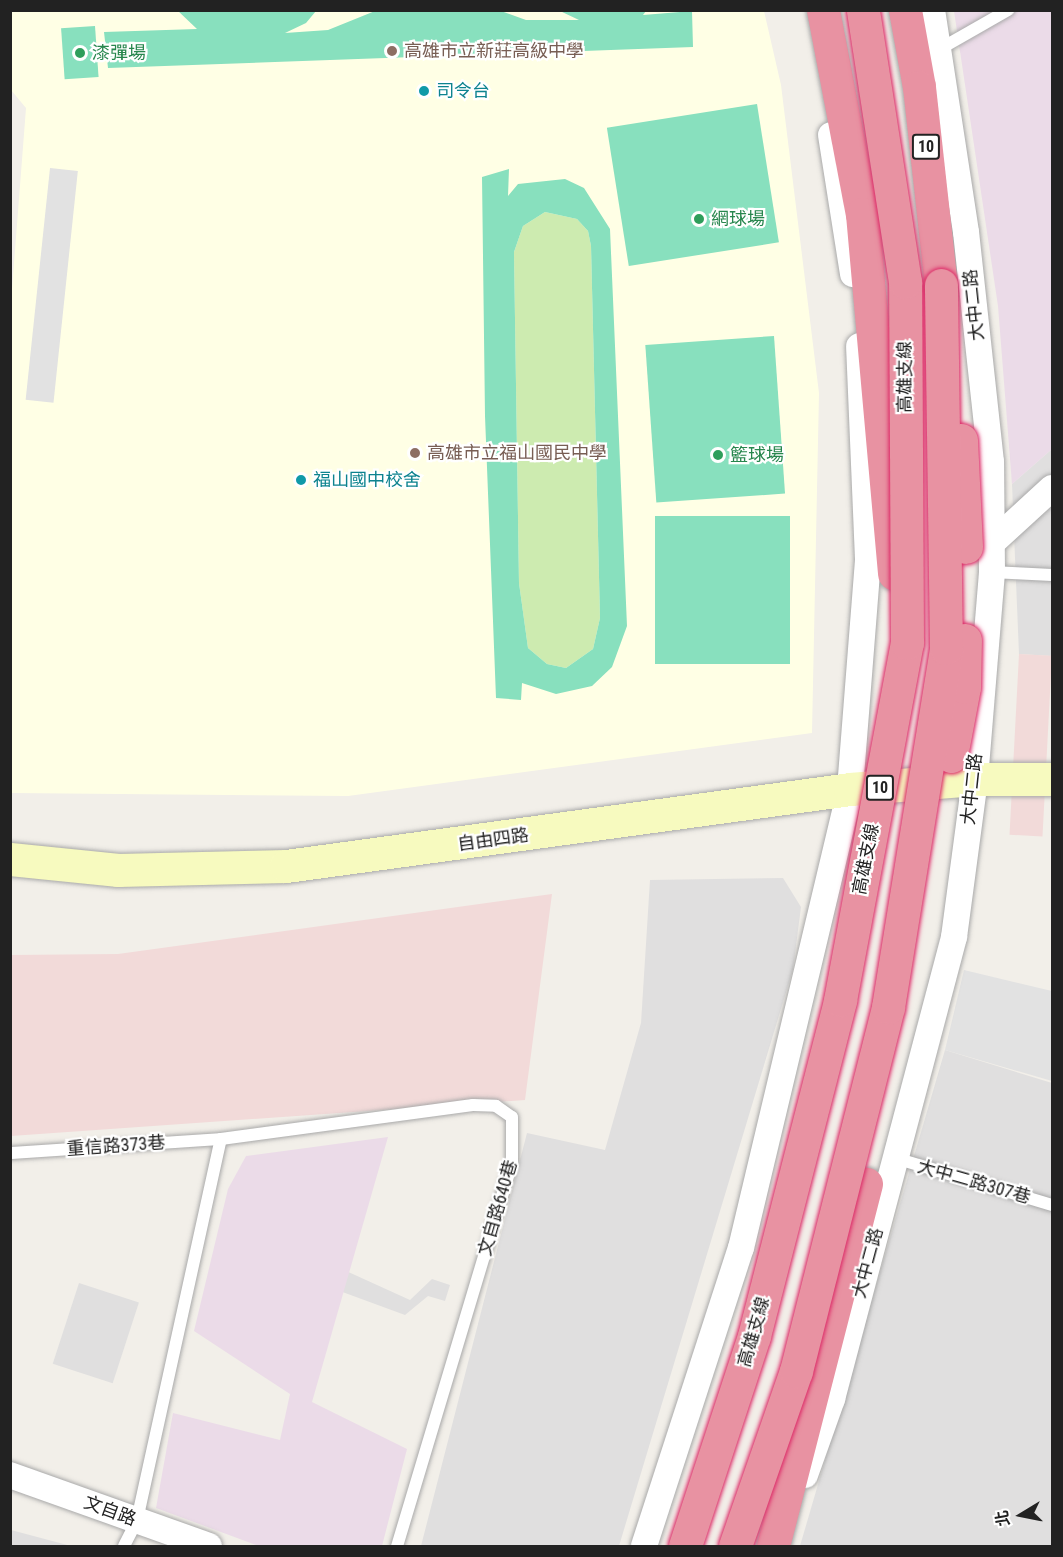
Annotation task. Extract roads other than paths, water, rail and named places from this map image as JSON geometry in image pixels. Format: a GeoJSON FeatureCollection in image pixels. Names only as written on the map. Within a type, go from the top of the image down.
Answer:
{"type":"FeatureCollection","features":[{"type":"Feature","properties":{"kind":"highway"},"geometry":{"type":"LineString","coordinates":[[823,10],[862,214],[895,591]]}},
{"type":"Feature","properties":{"kind":"highway","name":"高雄支線"},"geometry":{"type":"LineString","coordinates":[[685,1546],[754,1336],[840,1000],[907,643],[905,282],[863,10]]}},
{"type":"Feature","properties":{"kind":"highway","name":"高雄支線"},"geometry":{"type":"LineString","coordinates":[[735,1546],[796,1371],[890,995],[946,648],[941,285],[919,87],[905,10]]}},
{"type":"Feature","properties":{"kind":"highway"},"geometry":{"type":"LineString","coordinates":[[773,1546],[866,1184],[904,1016],[964,687],[968,489],[941,285]]}},
{"type":"Feature","properties":{"kind":"street"},"geometry":{"type":"LineString","coordinates":[[810,10],[857,300],[868,559],[850,789]]}},
{"type":"Feature","properties":{"kind":"street"},"geometry":{"type":"LineString","coordinates":[[644,1546],[741,1248],[850,789],[888,685],[895,591],[894,406],[873,230],[832,10]]}},
{"type":"Feature","properties":{"kind":"street","name":"大中二路"},"geometry":{"type":"LineString","coordinates":[[779,1546],[832,1399],[954,937],[975,778],[992,572],[992,462],[967,244],[932,10]]}},
{"type":"Feature","properties":{"kind":"street"},"geometry":{"type":"LineString","coordinates":[[993,542],[1053,488]]}},
{"type":"Feature","properties":{"kind":"street","name":"自由四路"},"geometry":{"type":"LineString","coordinates":[[10,859],[118,870],[286,866],[850,789],[975,778],[1053,779]]}},
{"type":"Feature","properties":{"kind":"street","name":"文自路"},"geometry":{"type":"LineString","coordinates":[[10,1475],[209,1546]]}},
{"type":"Feature","properties":{"kind":"lane"},"geometry":{"type":"LineString","coordinates":[[938,50],[1008,10]]}},
{"type":"Feature","properties":{"kind":"lane"},"geometry":{"type":"LineString","coordinates":[[992,572],[1053,575]]}},
{"type":"Feature","properties":{"kind":"lane","name":"文自路640巷"},"geometry":{"type":"LineString","coordinates":[[221,1139],[473,1105],[496,1106],[512,1117],[513,1163],[397,1546]]}},
{"type":"Feature","properties":{"kind":"lane"},"geometry":{"type":"LineString","coordinates":[[124,1546],[137,1520],[221,1139]]}},
{"type":"Feature","properties":{"kind":"lane","name":"重信路373巷"},"geometry":{"type":"LineString","coordinates":[[10,1153],[221,1139]]}},
{"type":"Feature","properties":{"kind":"lane","name":"大中二路307巷"},"geometry":{"type":"LineString","coordinates":[[895,1158],[1053,1205]]}},
{"type":"Feature","properties":{"kind":"place","name":"高雄市立新莊高級中學"},"geometry":{"type":"Point","coordinates":[392,51]}},
{"type":"Feature","properties":{"kind":"place","name":"漆彈場"},"geometry":{"type":"Point","coordinates":[80,53]}},
{"type":"Feature","properties":{"kind":"place","name":"司令台"},"geometry":{"type":"Point","coordinates":[424,91]}},
{"type":"Feature","properties":{"kind":"place","name":"網球場"},"geometry":{"type":"Point","coordinates":[699,219]}},
{"type":"Feature","properties":{"kind":"place","name":"高雄市立福山國民中學"},"geometry":{"type":"Point","coordinates":[415,453]}},
{"type":"Feature","properties":{"kind":"place","name":"籃球場"},"geometry":{"type":"Point","coordinates":[718,455]}},
{"type":"Feature","properties":{"kind":"place","name":"福山國中校舍"},"geometry":{"type":"Point","coordinates":[301,480]}}]}
